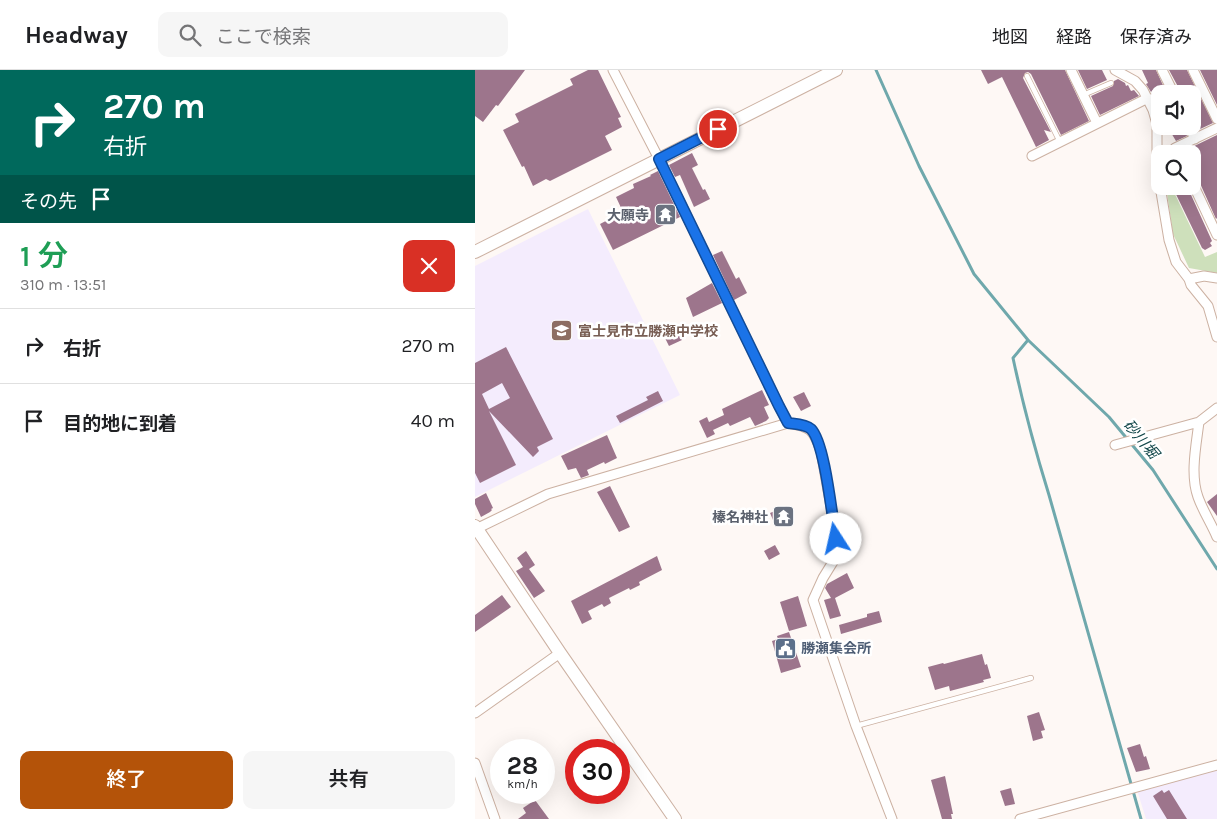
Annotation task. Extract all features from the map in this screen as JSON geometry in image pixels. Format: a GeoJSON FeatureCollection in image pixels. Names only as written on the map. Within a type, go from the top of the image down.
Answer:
{"type":"FeatureCollection","features":[{"type":"Feature","properties":{"kind":"street"},"geometry":{"type":"LineString","coordinates":[[613,70],[659,159],[788,423]]}},
{"type":"Feature","properties":{"kind":"street"},"geometry":{"type":"LineString","coordinates":[[475,252],[836,70]]}},
{"type":"Feature","properties":{"kind":"street"},"geometry":{"type":"LineString","coordinates":[[1071,70],[1097,123]]}},
{"type":"Feature","properties":{"kind":"street"},"geometry":{"type":"LineString","coordinates":[[1115,70],[1135,82],[1148,98],[1157,124],[1157,145]]}},
{"type":"Feature","properties":{"kind":"street"},"geometry":{"type":"LineString","coordinates":[[1162,70],[1170,85]]}},
{"type":"Feature","properties":{"kind":"street"},"geometry":{"type":"LineString","coordinates":[[1193,70],[1217,118]]}},
{"type":"Feature","properties":{"kind":"street"},"geometry":{"type":"LineString","coordinates":[[1032,156],[1148,98]]}},
{"type":"Feature","properties":{"kind":"street"},"geometry":{"type":"LineString","coordinates":[[1182,145],[1217,128]]}},
{"type":"Feature","properties":{"kind":"street"},"geometry":{"type":"LineString","coordinates":[[1193,135],[1195,139]]}},
{"type":"Feature","properties":{"kind":"street"},"geometry":{"type":"LineString","coordinates":[[1162,195],[1169,240],[1176,262],[1189,279],[1191,285],[1213,308],[1217,337]]}},
{"type":"Feature","properties":{"kind":"street"},"geometry":{"type":"LineString","coordinates":[[1198,195],[1217,235]]}},
{"type":"Feature","properties":{"kind":"street"},"geometry":{"type":"LineString","coordinates":[[1189,279],[1204,276],[1217,278]]}},
{"type":"Feature","properties":{"kind":"street"},"geometry":{"type":"LineString","coordinates":[[1115,445],[1199,422],[1217,408]]}},
{"type":"Feature","properties":{"kind":"street"},"geometry":{"type":"LineString","coordinates":[[1199,422],[1195,480],[1197,495],[1217,537]]}},
{"type":"Feature","properties":{"kind":"street"},"geometry":{"type":"LineString","coordinates":[[675,819],[476,528],[547,494],[788,423],[807,426],[815,436],[821,451],[839,552],[823,578],[813,600],[856,726],[892,819]]}},
{"type":"Feature","properties":{"kind":"street"},"geometry":{"type":"LineString","coordinates":[[475,713],[560,653]]}},
{"type":"Feature","properties":{"kind":"street"},"geometry":{"type":"LineString","coordinates":[[475,763],[495,819]]}},
{"type":"Feature","properties":{"kind":"street"},"geometry":{"type":"LineString","coordinates":[[1020,819],[1217,764]]}},
{"type":"Feature","properties":{"kind":"lane"},"geometry":{"type":"LineString","coordinates":[[1027,76],[1060,142]]}},
{"type":"Feature","properties":{"kind":"lane"},"geometry":{"type":"LineString","coordinates":[[1083,96],[1111,82]]}},
{"type":"Feature","properties":{"kind":"lane"},"geometry":{"type":"LineString","coordinates":[[856,726],[1031,678]]}},
{"type":"Feature","properties":{"kind":"shaded area","name":"富士見市立勝瀬中学校"},"geometry":{"type":"Polygon","coordinates":[[[588,209],[680,395],[475,497],[475,266],[588,209]]]}},
{"type":"Feature","properties":{"kind":"shaded area"},"geometry":{"type":"Polygon","coordinates":[[[1217,768],[1217,819],[1146,819],[1137,790],[1217,768]]]}},
{"type":"Feature","properties":{"kind":"green space"},"geometry":{"type":"Polygon","coordinates":[[[1167,195],[1175,195],[1205,257],[1217,252],[1217,273],[1189,268],[1173,234],[1167,195]]]}},
{"type":"Feature","properties":{"kind":"building"},"geometry":{"type":"Polygon","coordinates":[[[475,70],[525,70],[498,106],[496,105],[483,122],[475,116],[475,70]]]}},
{"type":"Feature","properties":{"kind":"building"},"geometry":{"type":"Polygon","coordinates":[[[588,70],[598,70],[621,117],[618,118],[622,127],[605,136],[612,150],[550,181],[546,179],[533,186],[524,166],[522,167],[503,130],[519,122],[515,114],[573,85],[570,79],[588,70]]]}},
{"type":"Feature","properties":{"kind":"building"},"geometry":{"type":"Polygon","coordinates":[[[981,70],[1065,70],[1089,121],[1061,135],[1031,74],[1025,73],[1023,78],[1051,132],[1044,130],[1049,140],[1036,147],[1002,77],[988,84],[981,70]]]}},
{"type":"Feature","properties":{"kind":"building"},"geometry":{"type":"Polygon","coordinates":[[[1078,70],[1102,70],[1107,80],[1087,89],[1078,70]]]}},
{"type":"Feature","properties":{"kind":"building"},"geometry":{"type":"Polygon","coordinates":[[[1142,70],[1156,70],[1163,85],[1151,85],[1151,92],[1146,84],[1148,83],[1142,70]]]}},
{"type":"Feature","properties":{"kind":"building"},"geometry":{"type":"Polygon","coordinates":[[[1169,70],[1187,70],[1194,85],[1177,85],[1169,70]]]}},
{"type":"Feature","properties":{"kind":"building"},"geometry":{"type":"Polygon","coordinates":[[[1200,70],[1217,70],[1217,105],[1200,70]]]}},
{"type":"Feature","properties":{"kind":"building"},"geometry":{"type":"Polygon","coordinates":[[[1118,79],[1125,83],[1126,86],[1128,85],[1131,91],[1134,90],[1139,96],[1100,115],[1091,96],[1113,86],[1114,81],[1118,79]]]}},
{"type":"Feature","properties":{"kind":"building"},"geometry":{"type":"Polygon","coordinates":[[[1201,99],[1213,123],[1201,129],[1201,99]]]}},
{"type":"Feature","properties":{"kind":"building"},"geometry":{"type":"Polygon","coordinates":[[[1172,135],[1187,135],[1187,136],[1176,141],[1172,135]]]}},
{"type":"Feature","properties":{"kind":"building"},"geometry":{"type":"Polygon","coordinates":[[[1217,135],[1216,219],[1201,185],[1201,145],[1196,145],[1217,135]]]}},
{"type":"Feature","properties":{"kind":"building"},"geometry":{"type":"Polygon","coordinates":[[[692,153],[698,165],[692,168],[703,190],[705,189],[710,199],[694,207],[680,175],[675,177],[669,165],[692,153]]]}},
{"type":"Feature","properties":{"kind":"building"},"geometry":{"type":"Polygon","coordinates":[[[658,171],[680,217],[613,250],[600,224],[623,212],[616,197],[634,188],[633,184],[658,171]]]}},
{"type":"Feature","properties":{"kind":"building"},"geometry":{"type":"Polygon","coordinates":[[[1176,195],[1191,195],[1212,241],[1210,243],[1212,246],[1205,250],[1202,248],[1176,195]]]}},
{"type":"Feature","properties":{"kind":"building"},"geometry":{"type":"Polygon","coordinates":[[[722,251],[736,279],[739,277],[747,293],[734,300],[713,255],[722,251]]]}},
{"type":"Feature","properties":{"kind":"building"},"geometry":{"type":"Polygon","coordinates":[[[712,283],[722,303],[693,317],[686,298],[712,283]]]}},
{"type":"Feature","properties":{"kind":"building"},"geometry":{"type":"Polygon","coordinates":[[[677,328],[682,340],[669,346],[663,334],[677,328]]]}},
{"type":"Feature","properties":{"kind":"building"},"geometry":{"type":"Polygon","coordinates":[[[506,347],[553,439],[537,447],[539,451],[533,457],[489,411],[516,465],[480,483],[475,473],[475,363],[506,347]],[[502,383],[482,394],[489,409],[510,398],[502,383]]]}},
{"type":"Feature","properties":{"kind":"building"},"geometry":{"type":"Polygon","coordinates":[[[762,390],[769,405],[764,407],[769,418],[766,421],[755,426],[750,417],[730,426],[728,423],[713,430],[715,434],[707,438],[699,421],[707,417],[709,422],[724,415],[722,409],[762,390]]]}},
{"type":"Feature","properties":{"kind":"building"},"geometry":{"type":"Polygon","coordinates":[[[658,391],[663,401],[620,423],[616,416],[648,400],[646,397],[658,391]]]}},
{"type":"Feature","properties":{"kind":"building"},"geometry":{"type":"Polygon","coordinates":[[[804,392],[811,406],[801,411],[793,397],[804,392]]]}},
{"type":"Feature","properties":{"kind":"building"},"geometry":{"type":"Polygon","coordinates":[[[607,435],[617,458],[587,470],[589,475],[581,478],[576,468],[568,470],[561,456],[607,435]]]}},
{"type":"Feature","properties":{"kind":"building"},"geometry":{"type":"Polygon","coordinates":[[[610,486],[630,527],[619,532],[597,492],[610,486]]]}},
{"type":"Feature","properties":{"kind":"building"},"geometry":{"type":"Polygon","coordinates":[[[486,493],[493,508],[481,517],[475,504],[475,499],[486,493]]]}},
{"type":"Feature","properties":{"kind":"building"},"geometry":{"type":"Polygon","coordinates":[[[1217,494],[1217,516],[1207,502],[1217,494]]]}},
{"type":"Feature","properties":{"kind":"building"},"geometry":{"type":"Polygon","coordinates":[[[787,506],[793,519],[776,527],[770,513],[787,506]]]}},
{"type":"Feature","properties":{"kind":"building"},"geometry":{"type":"Polygon","coordinates":[[[775,545],[780,554],[769,560],[764,551],[775,545]]]}},
{"type":"Feature","properties":{"kind":"building"},"geometry":{"type":"Polygon","coordinates":[[[526,551],[535,565],[529,569],[545,591],[534,598],[516,571],[523,567],[517,558],[526,551]]]}},
{"type":"Feature","properties":{"kind":"building"},"geometry":{"type":"Polygon","coordinates":[[[657,556],[662,570],[639,582],[640,585],[609,598],[611,603],[604,607],[602,604],[588,611],[592,619],[582,624],[571,601],[657,556]]]}},
{"type":"Feature","properties":{"kind":"building"},"geometry":{"type":"Polygon","coordinates":[[[847,573],[854,588],[835,598],[841,616],[830,619],[824,600],[831,598],[825,588],[827,584],[847,573]]]}},
{"type":"Feature","properties":{"kind":"building"},"geometry":{"type":"Polygon","coordinates":[[[502,595],[511,607],[475,632],[475,615],[502,595]]]}},
{"type":"Feature","properties":{"kind":"building"},"geometry":{"type":"Polygon","coordinates":[[[798,596],[807,626],[789,631],[780,602],[798,596]]]}},
{"type":"Feature","properties":{"kind":"building"},"geometry":{"type":"Polygon","coordinates":[[[879,611],[882,622],[841,634],[839,625],[867,617],[867,614],[879,611]]]}},
{"type":"Feature","properties":{"kind":"building"},"geometry":{"type":"Polygon","coordinates":[[[789,632],[801,667],[781,673],[772,641],[778,639],[777,636],[789,632]]]}},
{"type":"Feature","properties":{"kind":"building"},"geometry":{"type":"Polygon","coordinates":[[[982,654],[991,678],[983,680],[984,682],[950,691],[949,686],[935,690],[928,667],[982,654]]]}},
{"type":"Feature","properties":{"kind":"building"},"geometry":{"type":"Polygon","coordinates":[[[1039,712],[1045,730],[1041,731],[1043,738],[1033,741],[1027,716],[1039,712]]]}},
{"type":"Feature","properties":{"kind":"building"},"geometry":{"type":"Polygon","coordinates":[[[1140,744],[1150,769],[1136,772],[1127,748],[1140,744]]]}},
{"type":"Feature","properties":{"kind":"building"},"geometry":{"type":"Polygon","coordinates":[[[945,776],[953,814],[951,814],[952,819],[942,819],[931,780],[945,776]]]}},
{"type":"Feature","properties":{"kind":"building"},"geometry":{"type":"Polygon","coordinates":[[[1011,788],[1015,804],[1005,806],[1000,791],[1011,788]]]}},
{"type":"Feature","properties":{"kind":"building"},"geometry":{"type":"Polygon","coordinates":[[[1162,790],[1164,793],[1169,790],[1187,819],[1167,819],[1153,796],[1162,790]]]}},
{"type":"Feature","properties":{"kind":"building"},"geometry":{"type":"Polygon","coordinates":[[[529,804],[538,804],[549,819],[518,819],[526,813],[523,808],[529,804]]]}},
{"type":"Feature","properties":{"kind":"waterway","name":"砂川堀"},"geometry":{"type":"LineString","coordinates":[[876,70],[919,166],[974,274],[1028,340],[1109,417],[1153,470],[1217,569]]}},
{"type":"Feature","properties":{"kind":"waterway"},"geometry":{"type":"LineString","coordinates":[[1028,340],[1013,358],[1021,393],[1141,819]]}},
{"type":"Feature","properties":{"kind":"place","name":"大願寺"},"geometry":{"type":"Point","coordinates":[665,215]}},
{"type":"Feature","properties":{"kind":"place","name":"富士見市立勝瀬中学校"},"geometry":{"type":"Point","coordinates":[562,331]}},
{"type":"Feature","properties":{"kind":"place","name":"榛名神社"},"geometry":{"type":"Point","coordinates":[784,517]}},
{"type":"Feature","properties":{"kind":"place","name":"勝瀬集会所"},"geometry":{"type":"Point","coordinates":[785,648]}},
{"type":"Feature","properties":{"kind":"route"},"geometry":{"type":"LineString","coordinates":[[718,129],[659,159],[788,423],[807,426],[815,436],[821,451],[836,539]]}}]}
